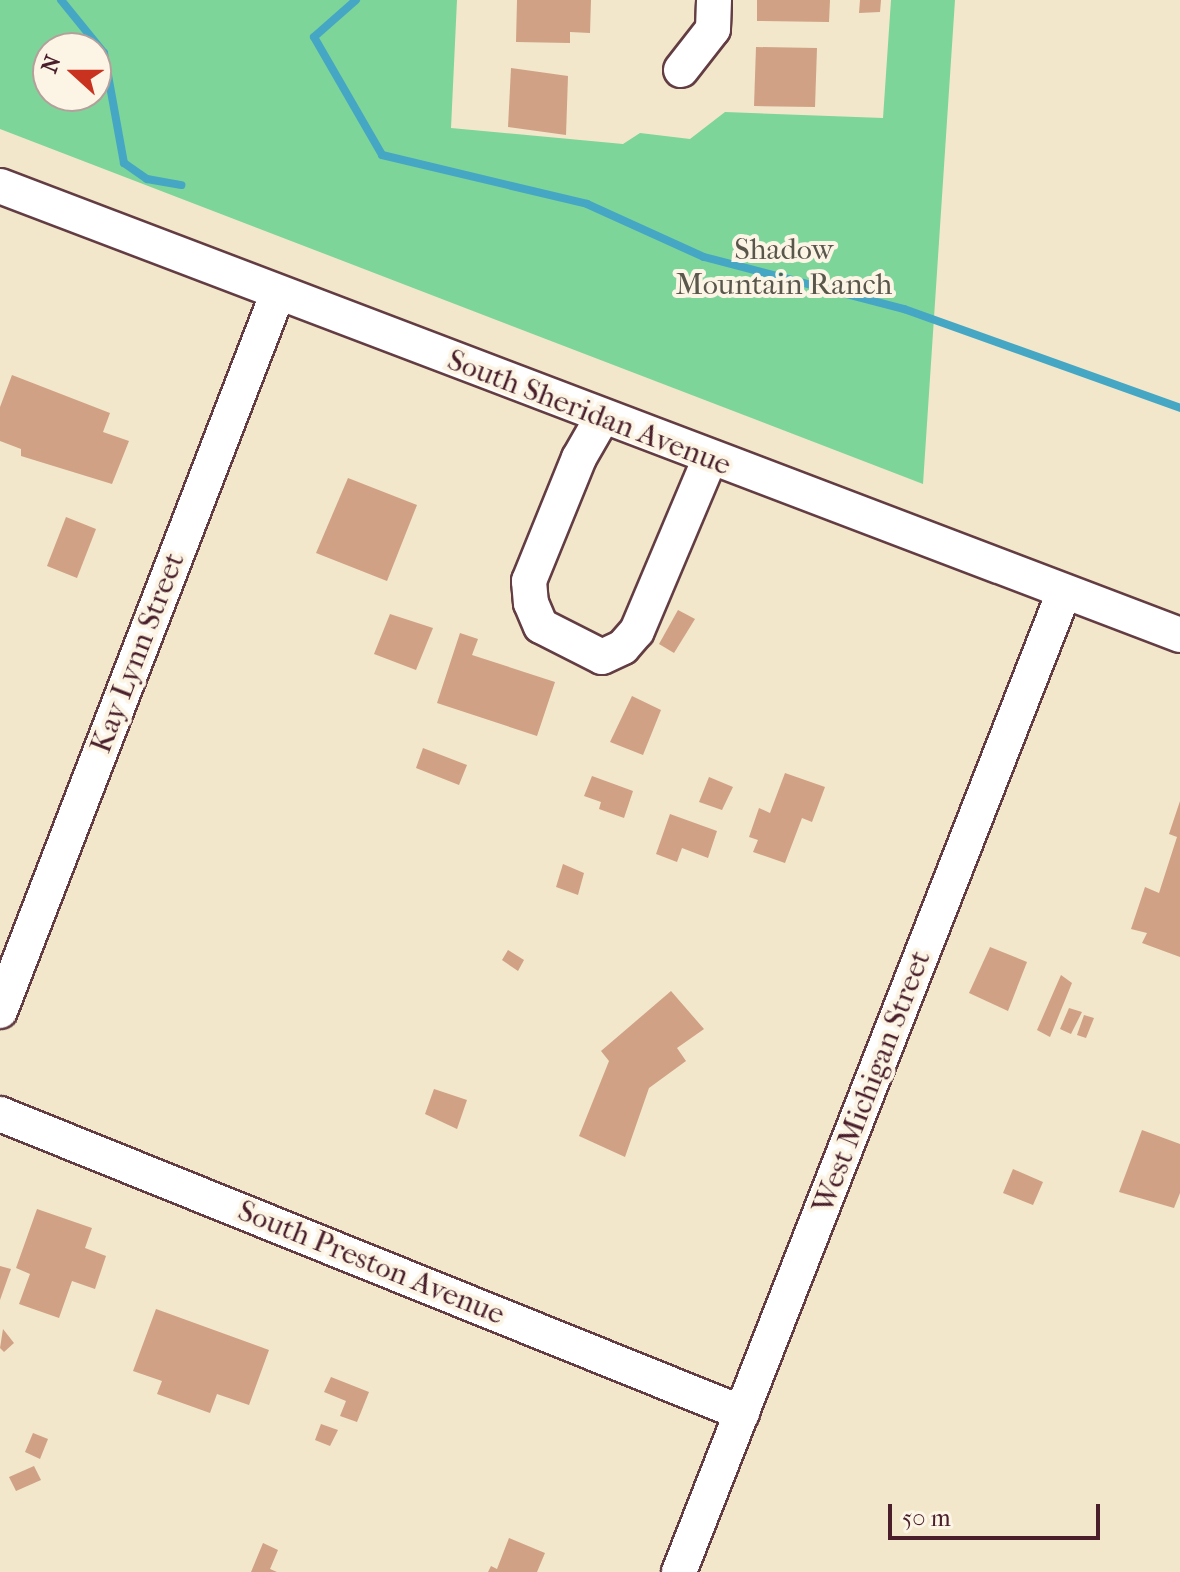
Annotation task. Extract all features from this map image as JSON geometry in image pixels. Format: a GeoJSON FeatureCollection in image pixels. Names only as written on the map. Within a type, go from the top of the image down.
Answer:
{"type":"FeatureCollection","features":[{"type":"Feature","properties":{"kind":"street"},"geometry":{"type":"LineString","coordinates":[[681,70],[713,29],[714,0]]}},
{"type":"Feature","properties":{"kind":"street","name":"South Sheridan Avenue"},"geometry":{"type":"LineString","coordinates":[[0,186],[277,295],[1180,635]]}},
{"type":"Feature","properties":{"kind":"street","name":"Kay Lynn Street"},"geometry":{"type":"LineString","coordinates":[[0,1011],[277,295]]}},
{"type":"Feature","properties":{"kind":"street"},"geometry":{"type":"LineString","coordinates":[[602,418],[579,458],[529,581],[531,603],[541,626],[602,657],[623,647],[637,631],[710,458]]}},
{"type":"Feature","properties":{"kind":"street","name":"West Michigan Street"},"geometry":{"type":"LineString","coordinates":[[679,1572],[1064,592]]}},
{"type":"Feature","properties":{"kind":"street","name":"South Preston Avenue"},"geometry":{"type":"LineString","coordinates":[[0,1114],[742,1413]]}},
{"type":"Feature","properties":{"kind":"green space","name":"Shadow Mountain Ranch"},"geometry":{"type":"Polygon","coordinates":[[[0,0],[457,0],[451,128],[623,144],[640,133],[690,139],[725,112],[883,118],[891,0],[955,0],[923,484],[0,129],[0,0]]]}},
{"type":"Feature","properties":{"kind":"building"},"geometry":{"type":"Polygon","coordinates":[[[517,0],[591,0],[590,33],[570,32],[570,43],[516,42],[517,0]]]}},
{"type":"Feature","properties":{"kind":"building"},"geometry":{"type":"Polygon","coordinates":[[[757,0],[830,0],[829,22],[757,21],[757,0]]]}},
{"type":"Feature","properties":{"kind":"building"},"geometry":{"type":"Polygon","coordinates":[[[860,0],[881,0],[880,12],[859,13],[860,0]]]}},
{"type":"Feature","properties":{"kind":"building"},"geometry":{"type":"Polygon","coordinates":[[[756,47],[817,48],[815,107],[754,106],[756,47]]]}},
{"type":"Feature","properties":{"kind":"building"},"geometry":{"type":"Polygon","coordinates":[[[511,68],[568,76],[566,135],[508,127],[511,68]]]}},
{"type":"Feature","properties":{"kind":"building"},"geometry":{"type":"Polygon","coordinates":[[[12,375],[110,413],[103,432],[129,441],[112,484],[21,456],[21,449],[0,441],[0,407],[12,375]]]}},
{"type":"Feature","properties":{"kind":"building"},"geometry":{"type":"Polygon","coordinates":[[[348,478],[417,505],[387,581],[316,553],[348,478]]]}},
{"type":"Feature","properties":{"kind":"building"},"geometry":{"type":"Polygon","coordinates":[[[66,517],[96,529],[77,578],[47,566],[66,517]]]}},
{"type":"Feature","properties":{"kind":"building"},"geometry":{"type":"Polygon","coordinates":[[[678,610],[695,619],[674,653],[659,644],[678,610]]]}},
{"type":"Feature","properties":{"kind":"building"},"geometry":{"type":"Polygon","coordinates":[[[390,614],[433,628],[416,670],[374,654],[390,614]]]}},
{"type":"Feature","properties":{"kind":"building"},"geometry":{"type":"Polygon","coordinates":[[[460,633],[478,639],[472,655],[555,682],[537,736],[437,703],[460,633]]]}},
{"type":"Feature","properties":{"kind":"building"},"geometry":{"type":"Polygon","coordinates":[[[632,696],[661,710],[643,755],[610,742],[632,696]]]}},
{"type":"Feature","properties":{"kind":"building"},"geometry":{"type":"Polygon","coordinates":[[[423,748],[467,765],[459,785],[416,768],[423,748]]]}},
{"type":"Feature","properties":{"kind":"building"},"geometry":{"type":"Polygon","coordinates":[[[785,773],[825,787],[812,822],[802,818],[785,863],[753,852],[758,840],[749,837],[759,808],[770,813],[785,773]]]}},
{"type":"Feature","properties":{"kind":"building"},"geometry":{"type":"Polygon","coordinates":[[[592,776],[633,791],[624,818],[599,809],[601,802],[584,796],[592,776]]]}},
{"type":"Feature","properties":{"kind":"building"},"geometry":{"type":"Polygon","coordinates":[[[709,777],[733,787],[722,810],[699,802],[709,777]]]}},
{"type":"Feature","properties":{"kind":"building"},"geometry":{"type":"Polygon","coordinates":[[[1180,801],[1180,957],[1142,943],[1147,933],[1131,929],[1145,887],[1159,893],[1177,837],[1169,834],[1180,801]]]}},
{"type":"Feature","properties":{"kind":"building"},"geometry":{"type":"Polygon","coordinates":[[[670,814],[717,831],[708,858],[682,848],[677,862],[656,854],[670,814]]]}},
{"type":"Feature","properties":{"kind":"building"},"geometry":{"type":"Polygon","coordinates":[[[563,864],[584,873],[578,895],[556,887],[563,864]]]}},
{"type":"Feature","properties":{"kind":"building"},"geometry":{"type":"Polygon","coordinates":[[[990,947],[1027,962],[1008,1011],[969,993],[990,947]]]}},
{"type":"Feature","properties":{"kind":"building"},"geometry":{"type":"Polygon","coordinates":[[[508,950],[524,960],[518,971],[502,960],[508,950]]]}},
{"type":"Feature","properties":{"kind":"building"},"geometry":{"type":"Polygon","coordinates":[[[1061,975],[1072,983],[1050,1037],[1037,1030],[1061,975]]]}},
{"type":"Feature","properties":{"kind":"building"},"geometry":{"type":"Polygon","coordinates":[[[671,991],[704,1029],[677,1048],[686,1061],[649,1088],[625,1157],[579,1136],[609,1061],[601,1051],[671,991]]]}},
{"type":"Feature","properties":{"kind":"building"},"geometry":{"type":"Polygon","coordinates":[[[1069,1008],[1082,1012],[1071,1034],[1060,1029],[1069,1008]]]}},
{"type":"Feature","properties":{"kind":"building"},"geometry":{"type":"Polygon","coordinates":[[[1084,1015],[1094,1018],[1086,1038],[1077,1035],[1084,1015]]]}},
{"type":"Feature","properties":{"kind":"building"},"geometry":{"type":"Polygon","coordinates":[[[434,1089],[467,1100],[457,1129],[425,1114],[434,1089]]]}},
{"type":"Feature","properties":{"kind":"building"},"geometry":{"type":"Polygon","coordinates":[[[1142,1130],[1180,1144],[1180,1193],[1174,1208],[1119,1192],[1142,1130]]]}},
{"type":"Feature","properties":{"kind":"building"},"geometry":{"type":"Polygon","coordinates":[[[1013,1169],[1043,1182],[1033,1205],[1003,1193],[1013,1169]]]}},
{"type":"Feature","properties":{"kind":"building"},"geometry":{"type":"Polygon","coordinates":[[[37,1209],[92,1228],[85,1248],[106,1256],[95,1289],[72,1281],[59,1318],[19,1304],[30,1274],[16,1268],[37,1209]]]}},
{"type":"Feature","properties":{"kind":"building"},"geometry":{"type":"Polygon","coordinates":[[[0,1266],[11,1269],[0,1300],[0,1266]]]}},
{"type":"Feature","properties":{"kind":"building"},"geometry":{"type":"Polygon","coordinates":[[[156,1309],[269,1350],[249,1405],[217,1394],[210,1413],[157,1394],[162,1381],[133,1371],[156,1309]]]}},
{"type":"Feature","properties":{"kind":"building"},"geometry":{"type":"Polygon","coordinates":[[[3,1329],[14,1343],[4,1352],[0,1348],[3,1329]]]}},
{"type":"Feature","properties":{"kind":"building"},"geometry":{"type":"Polygon","coordinates":[[[331,1377],[369,1392],[357,1422],[340,1416],[346,1401],[324,1392],[331,1377]]]}},
{"type":"Feature","properties":{"kind":"building"},"geometry":{"type":"Polygon","coordinates":[[[321,1424],[338,1430],[330,1446],[315,1440],[321,1424]]]}},
{"type":"Feature","properties":{"kind":"building"},"geometry":{"type":"Polygon","coordinates":[[[33,1433],[48,1439],[40,1459],[25,1452],[33,1433]]]}},
{"type":"Feature","properties":{"kind":"building"},"geometry":{"type":"Polygon","coordinates":[[[34,1466],[41,1480],[16,1491],[9,1477],[34,1466]]]}},
{"type":"Feature","properties":{"kind":"building"},"geometry":{"type":"Polygon","coordinates":[[[509,1538],[545,1553],[537,1572],[488,1572],[491,1566],[497,1569],[509,1538]]]}},
{"type":"Feature","properties":{"kind":"building"},"geometry":{"type":"Polygon","coordinates":[[[263,1543],[278,1550],[270,1569],[277,1572],[251,1572],[263,1543]]]}},
{"type":"Feature","properties":{"kind":"waterway"},"geometry":{"type":"LineString","coordinates":[[61,0],[104,53],[124,163],[147,179],[181,185]]}},
{"type":"Feature","properties":{"kind":"waterway"},"geometry":{"type":"LineString","coordinates":[[356,0],[314,37],[382,155],[587,204],[704,257],[904,309],[1180,408]]}}]}
